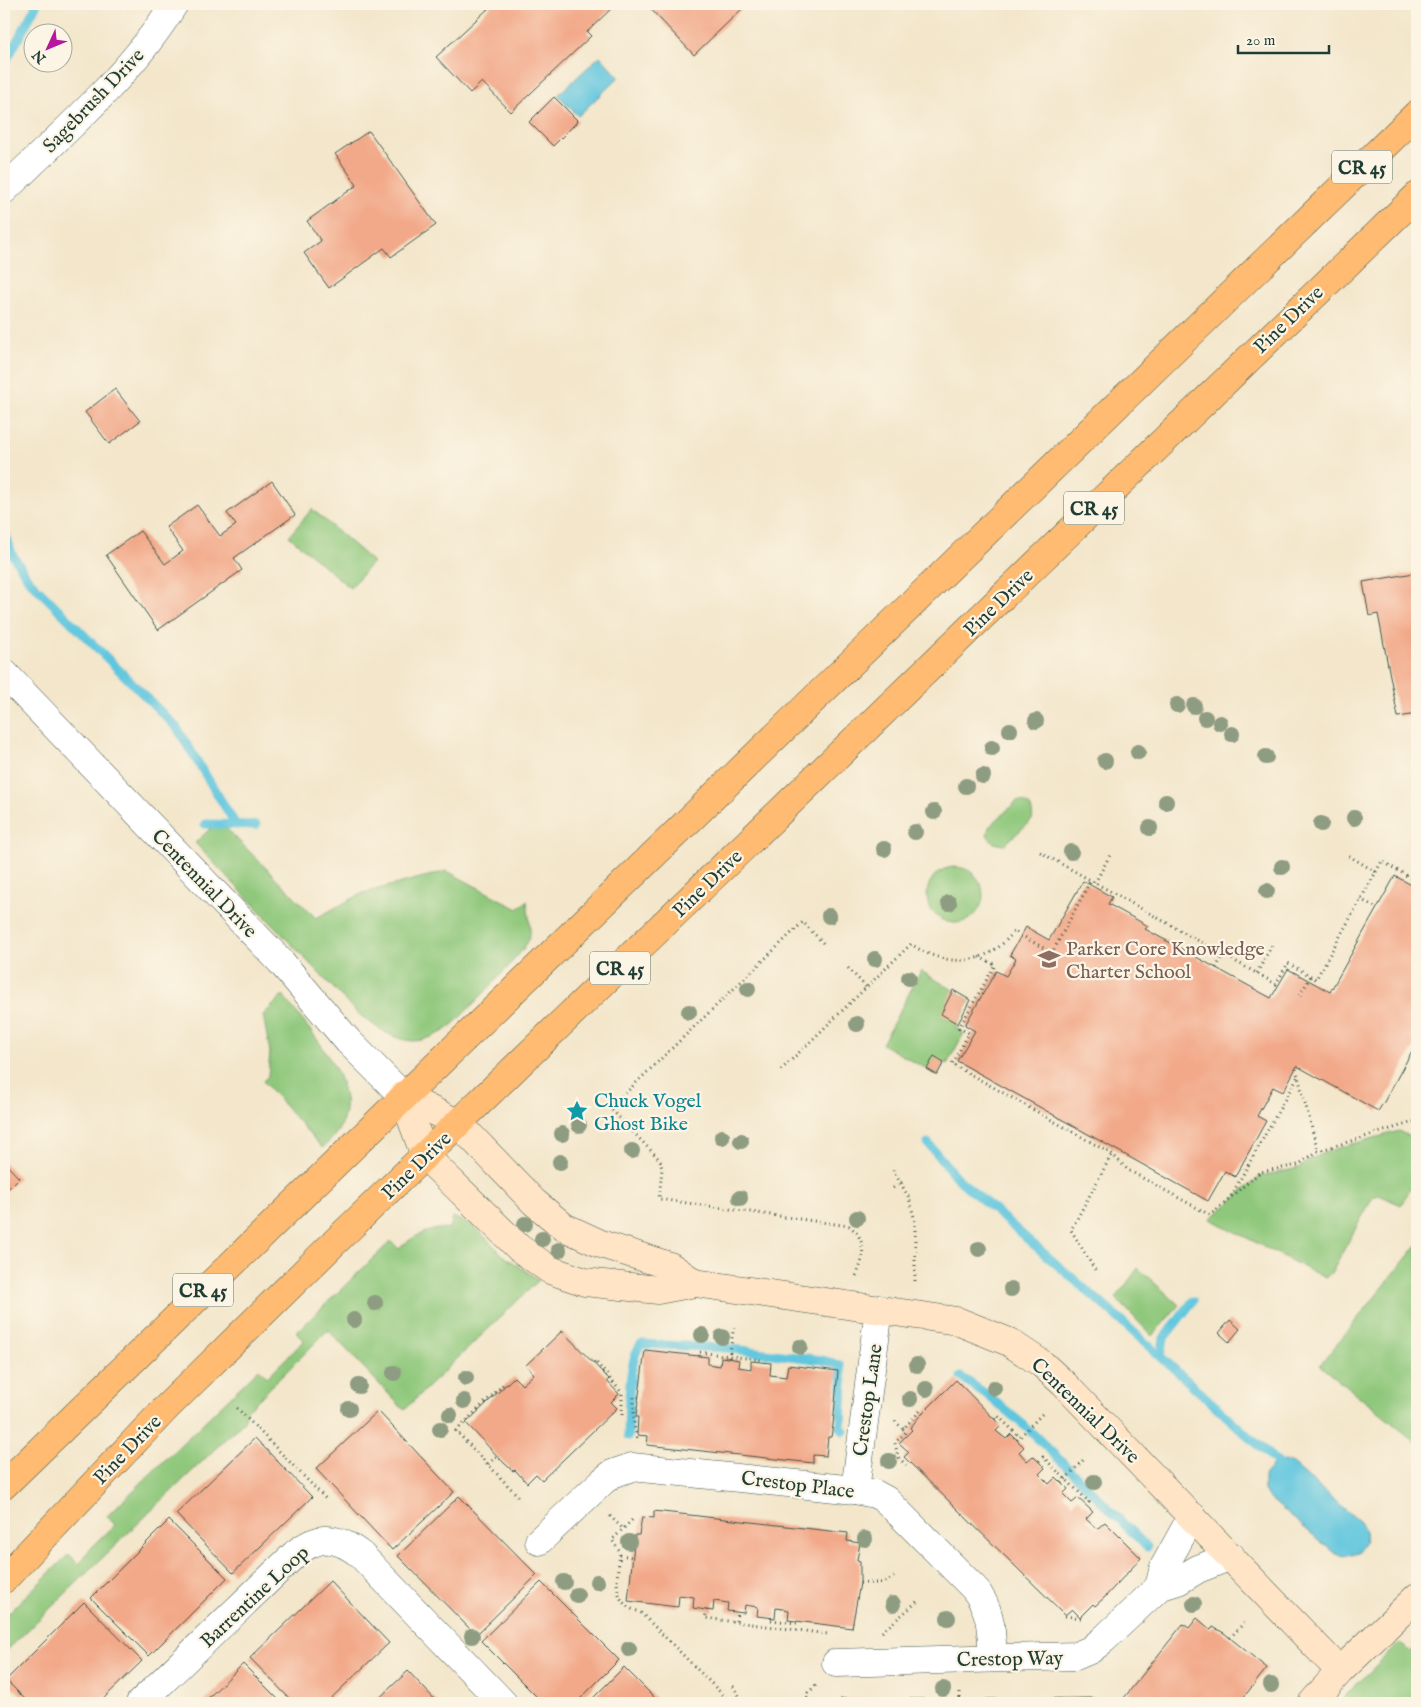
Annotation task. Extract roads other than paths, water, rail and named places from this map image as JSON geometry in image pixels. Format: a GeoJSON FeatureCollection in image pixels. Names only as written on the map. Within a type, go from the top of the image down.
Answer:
{"type":"FeatureCollection","features":[{"type":"Feature","properties":{"kind":"main road","name":"CR 45"},"geometry":{"type":"LineString","coordinates":[[4,1485],[1417,114]]}},
{"type":"Feature","properties":{"kind":"main road","name":"Pine Drive"},"geometry":{"type":"LineString","coordinates":[[4,1579],[166,1408],[1417,196]]}},
{"type":"Feature","properties":{"kind":"street","name":"Sagebrush Drive"},"geometry":{"type":"LineString","coordinates":[[4,190],[134,60],[158,29],[174,4]]}},
{"type":"Feature","properties":{"kind":"street","name":"Centennial Drive"},"geometry":{"type":"LineString","coordinates":[[4,673],[281,962],[348,1041],[404,1096],[459,1124],[534,1202],[564,1226],[601,1244],[670,1266],[695,1283]]}},
{"type":"Feature","properties":{"kind":"street","name":"Centennial Drive"},"geometry":{"type":"LineString","coordinates":[[404,1096],[425,1156],[519,1248],[550,1270],[577,1281],[658,1290],[695,1283],[957,1321],[992,1334],[1027,1353],[1064,1384],[1340,1671]]}},
{"type":"Feature","properties":{"kind":"street","name":"Crestop Lane"},"geometry":{"type":"LineString","coordinates":[[855,1490],[879,1310]]}},
{"type":"Feature","properties":{"kind":"street","name":"Crestop Place"},"geometry":{"type":"LineString","coordinates":[[539,1541],[603,1481],[626,1468],[644,1467],[855,1490],[875,1494],[886,1500],[974,1588],[987,1606],[993,1658]]}},
{"type":"Feature","properties":{"kind":"street","name":"Crestop Way"},"geometry":{"type":"LineString","coordinates":[[1159,1587],[1164,1567],[1192,1516]]}},
{"type":"Feature","properties":{"kind":"street","name":"Barrentine Loop"},"geometry":{"type":"LineString","coordinates":[[140,1703],[295,1554],[315,1541],[327,1539],[346,1544],[361,1555],[503,1703]]}},
{"type":"Feature","properties":{"kind":"street","name":"Crestop Way"},"geometry":{"type":"LineString","coordinates":[[836,1663],[1060,1658],[1084,1654],[1103,1640],[1159,1587],[1178,1581],[1198,1569],[1231,1556]]}},
{"type":"Feature","properties":{"kind":"street"},"geometry":{"type":"LineString","coordinates":[[1312,1703],[1340,1671],[1417,1597]]}},
{"type":"Feature","properties":{"kind":"water"},"geometry":{"type":"Polygon","coordinates":[[[600,56],[619,77],[578,116],[558,95],[600,56]]]}},
{"type":"Feature","properties":{"kind":"water"},"geometry":{"type":"Polygon","coordinates":[[[1285,1461],[1292,1464],[1360,1522],[1365,1537],[1358,1552],[1343,1556],[1333,1552],[1268,1497],[1264,1490],[1264,1475],[1275,1463],[1285,1461]]]}},
{"type":"Feature","properties":{"kind":"waterway"},"geometry":{"type":"LineString","coordinates":[[4,65],[37,4]]}},
{"type":"Feature","properties":{"kind":"waterway"},"geometry":{"type":"LineString","coordinates":[[4,530],[12,554],[28,579],[177,728],[236,825]]}},
{"type":"Feature","properties":{"kind":"waterway"},"geometry":{"type":"LineString","coordinates":[[205,824],[256,825]]}},
{"type":"Feature","properties":{"kind":"waterway"},"geometry":{"type":"LineString","coordinates":[[928,1143],[956,1177],[1108,1309],[1287,1471]]}},
{"type":"Feature","properties":{"kind":"waterway"},"geometry":{"type":"LineString","coordinates":[[1161,1356],[1164,1338],[1193,1301]]}},
{"type":"Feature","properties":{"kind":"waterway"},"geometry":{"type":"LineString","coordinates":[[628,1436],[631,1375],[636,1352],[641,1344],[728,1348]]}},
{"type":"Feature","properties":{"kind":"waterway"},"geometry":{"type":"LineString","coordinates":[[733,1349],[822,1360],[840,1365],[843,1383],[841,1427],[844,1431]]}},
{"type":"Feature","properties":{"kind":"waterway"},"geometry":{"type":"LineString","coordinates":[[961,1377],[986,1394],[1025,1426]]}},
{"type":"Feature","properties":{"kind":"waterway"},"geometry":{"type":"LineString","coordinates":[[1030,1431],[1070,1470]]}},
{"type":"Feature","properties":{"kind":"waterway"},"geometry":{"type":"LineString","coordinates":[[1074,1474],[1147,1547]]}},
{"type":"Feature","properties":{"kind":"place","name":"Parker Core Knowledge Charter School"},"geometry":{"type":"Point","coordinates":[1049,959]}},
{"type":"Feature","properties":{"kind":"place","name":"Chuck Vogel Ghost Bike"},"geometry":{"type":"Point","coordinates":[577,1111]}}]}
